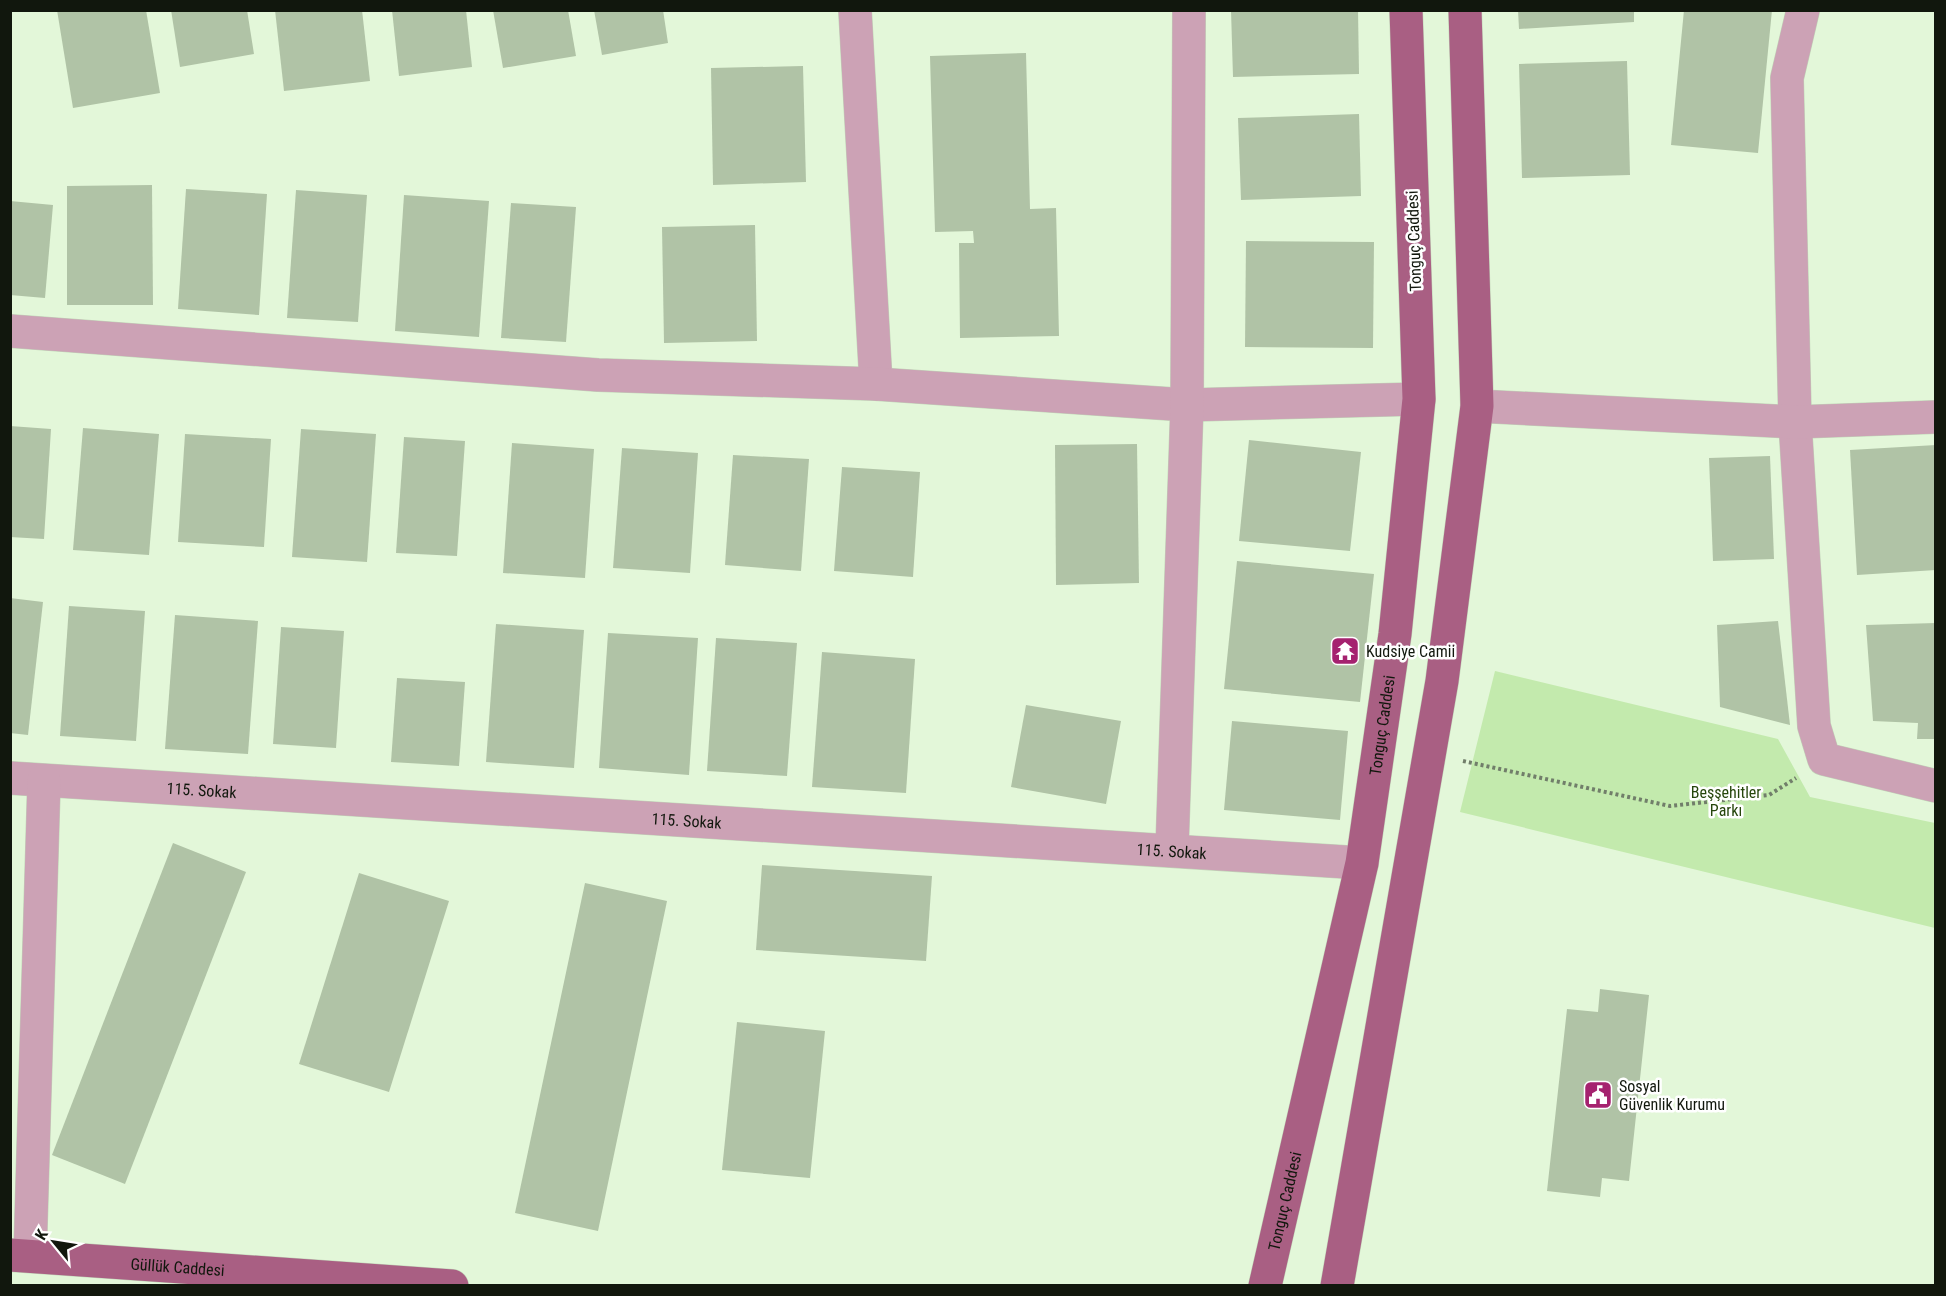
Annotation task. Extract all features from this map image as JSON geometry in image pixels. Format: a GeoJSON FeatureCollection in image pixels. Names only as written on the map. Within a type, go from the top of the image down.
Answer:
{"type":"FeatureCollection","features":[{"type":"Feature","properties":{"kind":"main road","name":"Tonguç Caddesi"},"geometry":{"type":"LineString","coordinates":[[1266,1286],[1362,863],[1395,634],[1419,399],[1406,10]]}},
{"type":"Feature","properties":{"kind":"main road"},"geometry":{"type":"LineString","coordinates":[[1336,1286],[1442,681],[1477,406],[1465,10]]}},
{"type":"Feature","properties":{"kind":"main road","name":"Güllük Caddesi"},"geometry":{"type":"LineString","coordinates":[[20,1256],[452,1286]]}},
{"type":"Feature","properties":{"kind":"street"},"geometry":{"type":"LineString","coordinates":[[855,10],[876,384]]}},
{"type":"Feature","properties":{"kind":"street"},"geometry":{"type":"LineString","coordinates":[[1172,849],[1187,405],[1189,10]]}},
{"type":"Feature","properties":{"kind":"street"},"geometry":{"type":"LineString","coordinates":[[1803,10],[1787,78],[1795,422],[1814,726],[1824,759],[1935,786]]}},
{"type":"Feature","properties":{"kind":"street"},"geometry":{"type":"LineString","coordinates":[[10,331],[598,375],[876,384],[1187,405],[1419,399]]}},
{"type":"Feature","properties":{"kind":"street"},"geometry":{"type":"LineString","coordinates":[[1477,406],[1795,422],[1935,417]]}},
{"type":"Feature","properties":{"kind":"street","name":"115. Sokak"},"geometry":{"type":"LineString","coordinates":[[10,778],[1172,849],[1362,863]]}},
{"type":"Feature","properties":{"kind":"street"},"geometry":{"type":"LineString","coordinates":[[20,1256],[44,781]]}},
{"type":"Feature","properties":{"kind":"path"},"geometry":{"type":"LineString","coordinates":[[1430,753],[1516,775],[1670,806],[1769,795],[1824,759]]}},
{"type":"Feature","properties":{"kind":"green space","name":"Beşşehitler Parkı"},"geometry":{"type":"Polygon","coordinates":[[[1495,671],[1778,739],[1810,797],[1935,823],[1935,928],[1460,812],[1495,671]]]}},
{"type":"Feature","properties":{"kind":"building"},"geometry":{"type":"Polygon","coordinates":[[[57,10],[146,10],[160,93],[73,108],[57,10]]]}},
{"type":"Feature","properties":{"kind":"building"},"geometry":{"type":"Polygon","coordinates":[[[171,10],[247,10],[254,54],[180,67],[171,10]]]}},
{"type":"Feature","properties":{"kind":"building"},"geometry":{"type":"Polygon","coordinates":[[[275,10],[362,10],[370,81],[284,91],[275,10]]]}},
{"type":"Feature","properties":{"kind":"building"},"geometry":{"type":"Polygon","coordinates":[[[392,10],[466,10],[472,67],[399,76],[392,10]]]}},
{"type":"Feature","properties":{"kind":"building"},"geometry":{"type":"Polygon","coordinates":[[[493,10],[568,10],[576,56],[503,68],[493,10]]]}},
{"type":"Feature","properties":{"kind":"building"},"geometry":{"type":"Polygon","coordinates":[[[594,10],[663,10],[668,43],[602,55],[594,10]]]}},
{"type":"Feature","properties":{"kind":"building"},"geometry":{"type":"Polygon","coordinates":[[[1231,10],[1358,10],[1359,74],[1233,77],[1231,10]]]}},
{"type":"Feature","properties":{"kind":"building"},"geometry":{"type":"Polygon","coordinates":[[[1518,10],[1634,10],[1634,22],[1519,29],[1518,10]]]}},
{"type":"Feature","properties":{"kind":"building"},"geometry":{"type":"Polygon","coordinates":[[[1684,10],[1772,10],[1758,153],[1671,145],[1684,10]]]}},
{"type":"Feature","properties":{"kind":"building"},"geometry":{"type":"Polygon","coordinates":[[[1026,53],[1030,209],[1056,208],[1059,336],[960,338],[959,243],[974,243],[973,231],[935,232],[930,56],[1026,53]]]}},
{"type":"Feature","properties":{"kind":"building"},"geometry":{"type":"Polygon","coordinates":[[[1627,61],[1630,175],[1522,178],[1519,64],[1627,61]]]}},
{"type":"Feature","properties":{"kind":"building"},"geometry":{"type":"Polygon","coordinates":[[[803,66],[806,182],[713,185],[711,68],[803,66]]]}},
{"type":"Feature","properties":{"kind":"building"},"geometry":{"type":"Polygon","coordinates":[[[1359,114],[1361,196],[1241,200],[1238,118],[1359,114]]]}},
{"type":"Feature","properties":{"kind":"building"},"geometry":{"type":"Polygon","coordinates":[[[152,185],[153,305],[67,305],[67,186],[152,185]]]}},
{"type":"Feature","properties":{"kind":"building"},"geometry":{"type":"Polygon","coordinates":[[[186,189],[267,194],[259,315],[178,309],[186,189]]]}},
{"type":"Feature","properties":{"kind":"building"},"geometry":{"type":"Polygon","coordinates":[[[296,190],[367,195],[358,322],[287,318],[296,190]]]}},
{"type":"Feature","properties":{"kind":"building"},"geometry":{"type":"Polygon","coordinates":[[[404,195],[489,201],[479,337],[395,331],[404,195]]]}},
{"type":"Feature","properties":{"kind":"building"},"geometry":{"type":"Polygon","coordinates":[[[10,201],[53,205],[45,298],[10,295],[10,201]]]}},
{"type":"Feature","properties":{"kind":"building"},"geometry":{"type":"Polygon","coordinates":[[[511,203],[576,207],[566,342],[501,338],[511,203]]]}},
{"type":"Feature","properties":{"kind":"building"},"geometry":{"type":"Polygon","coordinates":[[[755,225],[757,341],[664,343],[662,227],[755,225]]]}},
{"type":"Feature","properties":{"kind":"building"},"geometry":{"type":"Polygon","coordinates":[[[1246,241],[1374,242],[1373,348],[1245,347],[1246,241]]]}},
{"type":"Feature","properties":{"kind":"building"},"geometry":{"type":"Polygon","coordinates":[[[10,426],[51,429],[44,539],[10,537],[10,426]]]}},
{"type":"Feature","properties":{"kind":"building"},"geometry":{"type":"Polygon","coordinates":[[[83,428],[159,434],[149,555],[73,550],[83,428]]]}},
{"type":"Feature","properties":{"kind":"building"},"geometry":{"type":"Polygon","coordinates":[[[301,429],[376,434],[367,562],[292,557],[301,429]]]}},
{"type":"Feature","properties":{"kind":"building"},"geometry":{"type":"Polygon","coordinates":[[[185,434],[271,439],[264,547],[178,542],[185,434]]]}},
{"type":"Feature","properties":{"kind":"building"},"geometry":{"type":"Polygon","coordinates":[[[404,437],[465,441],[457,556],[396,553],[404,437]]]}},
{"type":"Feature","properties":{"kind":"building"},"geometry":{"type":"Polygon","coordinates":[[[1249,440],[1361,452],[1350,551],[1239,541],[1249,440]]]}},
{"type":"Feature","properties":{"kind":"building"},"geometry":{"type":"Polygon","coordinates":[[[512,443],[594,449],[585,578],[503,573],[512,443]]]}},
{"type":"Feature","properties":{"kind":"building"},"geometry":{"type":"Polygon","coordinates":[[[1137,444],[1139,583],[1056,585],[1055,445],[1137,444]]]}},
{"type":"Feature","properties":{"kind":"building"},"geometry":{"type":"Polygon","coordinates":[[[1936,445],[1936,570],[1857,575],[1850,450],[1936,445]]]}},
{"type":"Feature","properties":{"kind":"building"},"geometry":{"type":"Polygon","coordinates":[[[622,448],[698,453],[690,573],[613,568],[622,448]]]}},
{"type":"Feature","properties":{"kind":"building"},"geometry":{"type":"Polygon","coordinates":[[[733,455],[809,459],[801,571],[725,565],[733,455]]]}},
{"type":"Feature","properties":{"kind":"building"},"geometry":{"type":"Polygon","coordinates":[[[1770,456],[1774,559],[1713,561],[1709,458],[1770,456]]]}},
{"type":"Feature","properties":{"kind":"building"},"geometry":{"type":"Polygon","coordinates":[[[842,467],[920,472],[913,577],[834,571],[842,467]]]}},
{"type":"Feature","properties":{"kind":"building"},"geometry":{"type":"Polygon","coordinates":[[[1237,561],[1374,574],[1360,702],[1224,689],[1237,561]]]}},
{"type":"Feature","properties":{"kind":"building"},"geometry":{"type":"Polygon","coordinates":[[[10,598],[43,602],[28,735],[10,733],[10,598]]]}},
{"type":"Feature","properties":{"kind":"building"},"geometry":{"type":"Polygon","coordinates":[[[69,606],[145,611],[136,741],[60,736],[69,606]]]}},
{"type":"Feature","properties":{"kind":"building"},"geometry":{"type":"Polygon","coordinates":[[[175,615],[258,621],[248,754],[165,749],[175,615]]]}},
{"type":"Feature","properties":{"kind":"building"},"geometry":{"type":"Polygon","coordinates":[[[1778,621],[1790,725],[1720,707],[1717,625],[1778,621]]]}},
{"type":"Feature","properties":{"kind":"building"},"geometry":{"type":"Polygon","coordinates":[[[1936,623],[1936,739],[1917,739],[1918,723],[1873,721],[1866,625],[1936,623]]]}},
{"type":"Feature","properties":{"kind":"building"},"geometry":{"type":"Polygon","coordinates":[[[496,624],[584,630],[574,768],[486,762],[496,624]]]}},
{"type":"Feature","properties":{"kind":"building"},"geometry":{"type":"Polygon","coordinates":[[[281,627],[344,631],[336,748],[273,744],[281,627]]]}},
{"type":"Feature","properties":{"kind":"building"},"geometry":{"type":"Polygon","coordinates":[[[608,633],[698,638],[689,775],[599,768],[608,633]]]}},
{"type":"Feature","properties":{"kind":"building"},"geometry":{"type":"Polygon","coordinates":[[[716,638],[797,643],[787,776],[707,771],[716,638]]]}},
{"type":"Feature","properties":{"kind":"building"},"geometry":{"type":"Polygon","coordinates":[[[822,652],[915,659],[906,793],[812,787],[822,652]]]}},
{"type":"Feature","properties":{"kind":"building"},"geometry":{"type":"Polygon","coordinates":[[[397,678],[465,682],[459,766],[391,762],[397,678]]]}},
{"type":"Feature","properties":{"kind":"building"},"geometry":{"type":"Polygon","coordinates":[[[1026,705],[1121,721],[1106,804],[1011,787],[1026,705]]]}},
{"type":"Feature","properties":{"kind":"building"},"geometry":{"type":"Polygon","coordinates":[[[1232,721],[1348,731],[1340,820],[1224,810],[1232,721]]]}},
{"type":"Feature","properties":{"kind":"building"},"geometry":{"type":"Polygon","coordinates":[[[173,843],[246,872],[125,1184],[52,1155],[173,843]]]}},
{"type":"Feature","properties":{"kind":"building"},"geometry":{"type":"Polygon","coordinates":[[[762,865],[932,876],[926,961],[756,950],[762,865]]]}},
{"type":"Feature","properties":{"kind":"building"},"geometry":{"type":"Polygon","coordinates":[[[359,873],[449,901],[389,1092],[299,1064],[359,873]]]}},
{"type":"Feature","properties":{"kind":"building"},"geometry":{"type":"Polygon","coordinates":[[[585,883],[667,901],[598,1231],[515,1213],[585,883]]]}},
{"type":"Feature","properties":{"kind":"building","name":"Sosyal Güvenlik Kurumu"},"geometry":{"type":"Polygon","coordinates":[[[1600,989],[1649,995],[1629,1181],[1602,1178],[1600,1197],[1547,1191],[1567,1009],[1598,1012],[1600,989]]]}},
{"type":"Feature","properties":{"kind":"building"},"geometry":{"type":"Polygon","coordinates":[[[737,1022],[825,1031],[810,1178],[722,1170],[737,1022]]]}},
{"type":"Feature","properties":{"kind":"place","name":"Kudsiye Camii"},"geometry":{"type":"Point","coordinates":[1345,651]}},
{"type":"Feature","properties":{"kind":"place","name":"Sosyal Güvenlik Kurumu"},"geometry":{"type":"Point","coordinates":[1598,1095]}}]}
